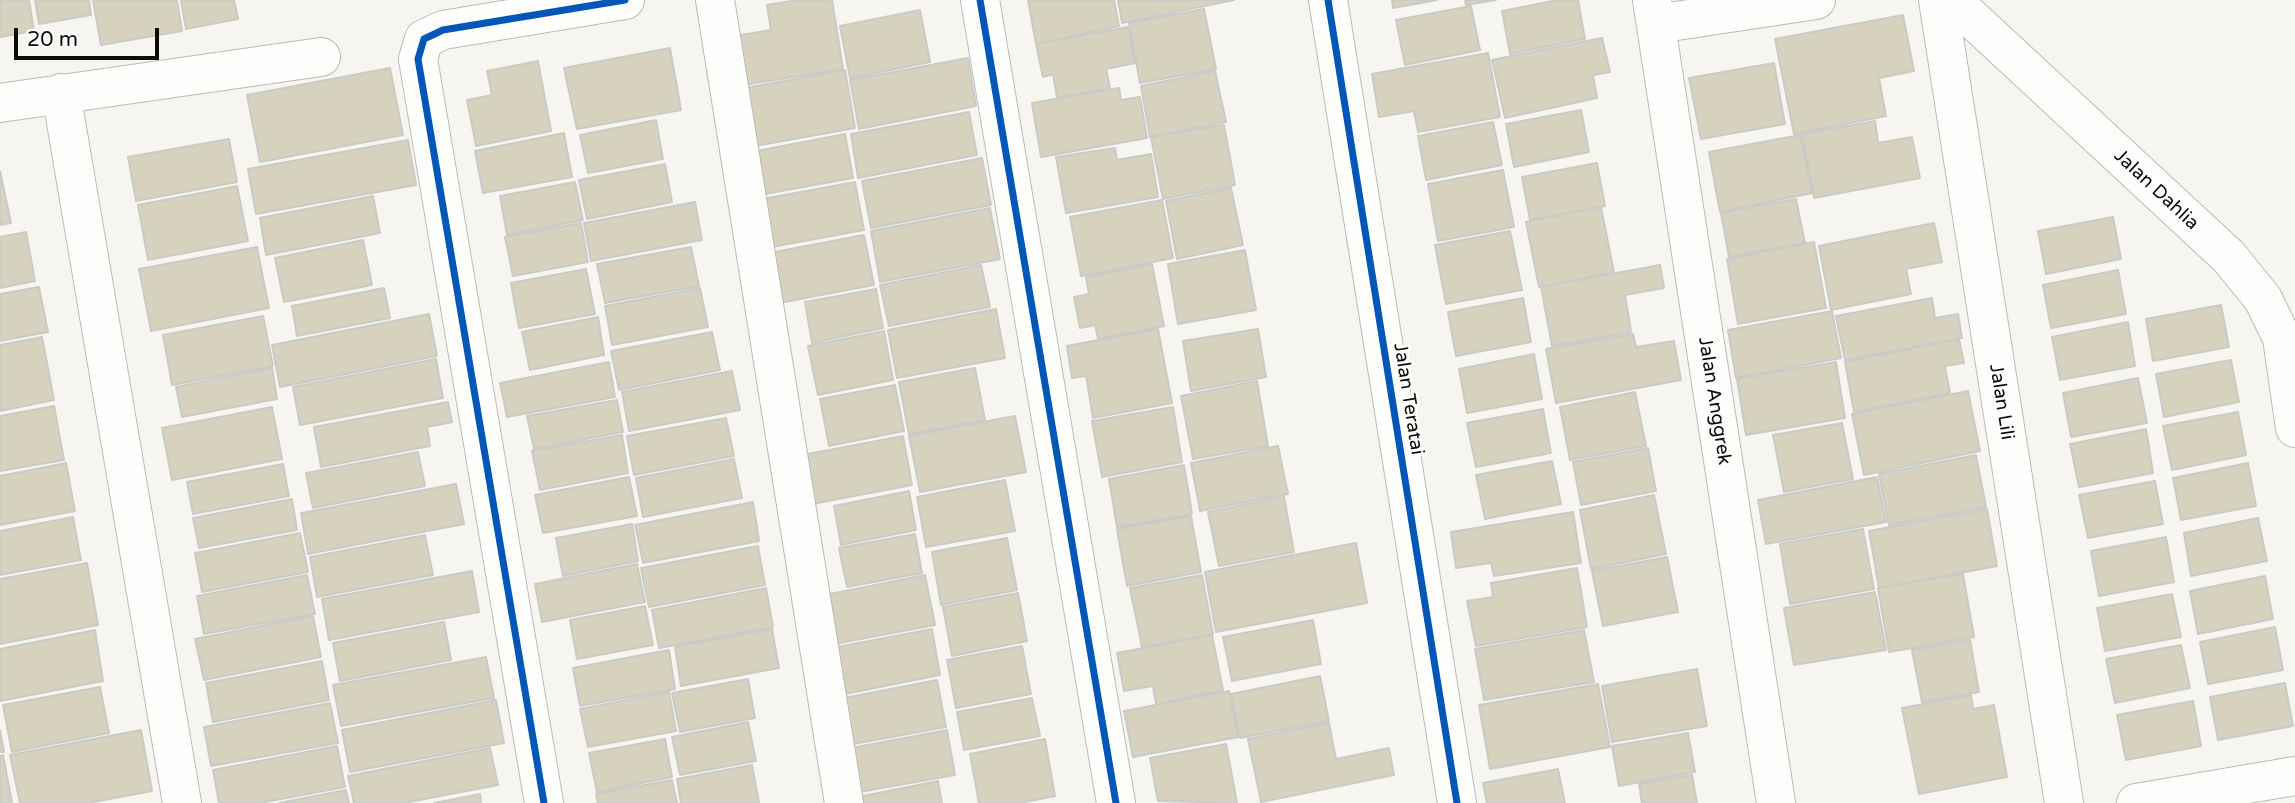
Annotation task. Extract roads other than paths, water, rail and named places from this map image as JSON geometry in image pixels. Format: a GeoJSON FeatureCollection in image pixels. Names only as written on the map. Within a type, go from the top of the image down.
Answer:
{"type":"FeatureCollection","features":[{"type":"Feature","properties":{"kind":"street"},"geometry":{"type":"LineString","coordinates":[[544,803],[418,59],[424,39],[443,30],[625,0]]}},
{"type":"Feature","properties":{"kind":"street"},"geometry":{"type":"LineString","coordinates":[[715,0],[844,803]]}},
{"type":"Feature","properties":{"kind":"street"},"geometry":{"type":"LineString","coordinates":[[980,0],[1116,803]]}},
{"type":"Feature","properties":{"kind":"street","name":"Jalan Teratai"},"geometry":{"type":"LineString","coordinates":[[1328,0],[1457,803]]}},
{"type":"Feature","properties":{"kind":"street"},"geometry":{"type":"LineString","coordinates":[[1654,12],[1816,0]]}},
{"type":"Feature","properties":{"kind":"street","name":"Jalan Dahlia"},"geometry":{"type":"LineString","coordinates":[[1940,0],[1966,13],[2229,257],[2263,299],[2282,338],[2295,428]]}},
{"type":"Feature","properties":{"kind":"street","name":"Jalan Lili"},"geometry":{"type":"LineString","coordinates":[[1940,0],[2064,803]]}},
{"type":"Feature","properties":{"kind":"street","name":"Jalan Anggrek"},"geometry":{"type":"LineString","coordinates":[[1654,12],[1776,803]]}},
{"type":"Feature","properties":{"kind":"street"},"geometry":{"type":"LineString","coordinates":[[0,103],[321,57]]}},
{"type":"Feature","properties":{"kind":"street"},"geometry":{"type":"LineString","coordinates":[[61,93],[182,803]]}},
{"type":"Feature","properties":{"kind":"street"},"geometry":{"type":"LineString","coordinates":[[2136,803],[2295,776]]}}]}
